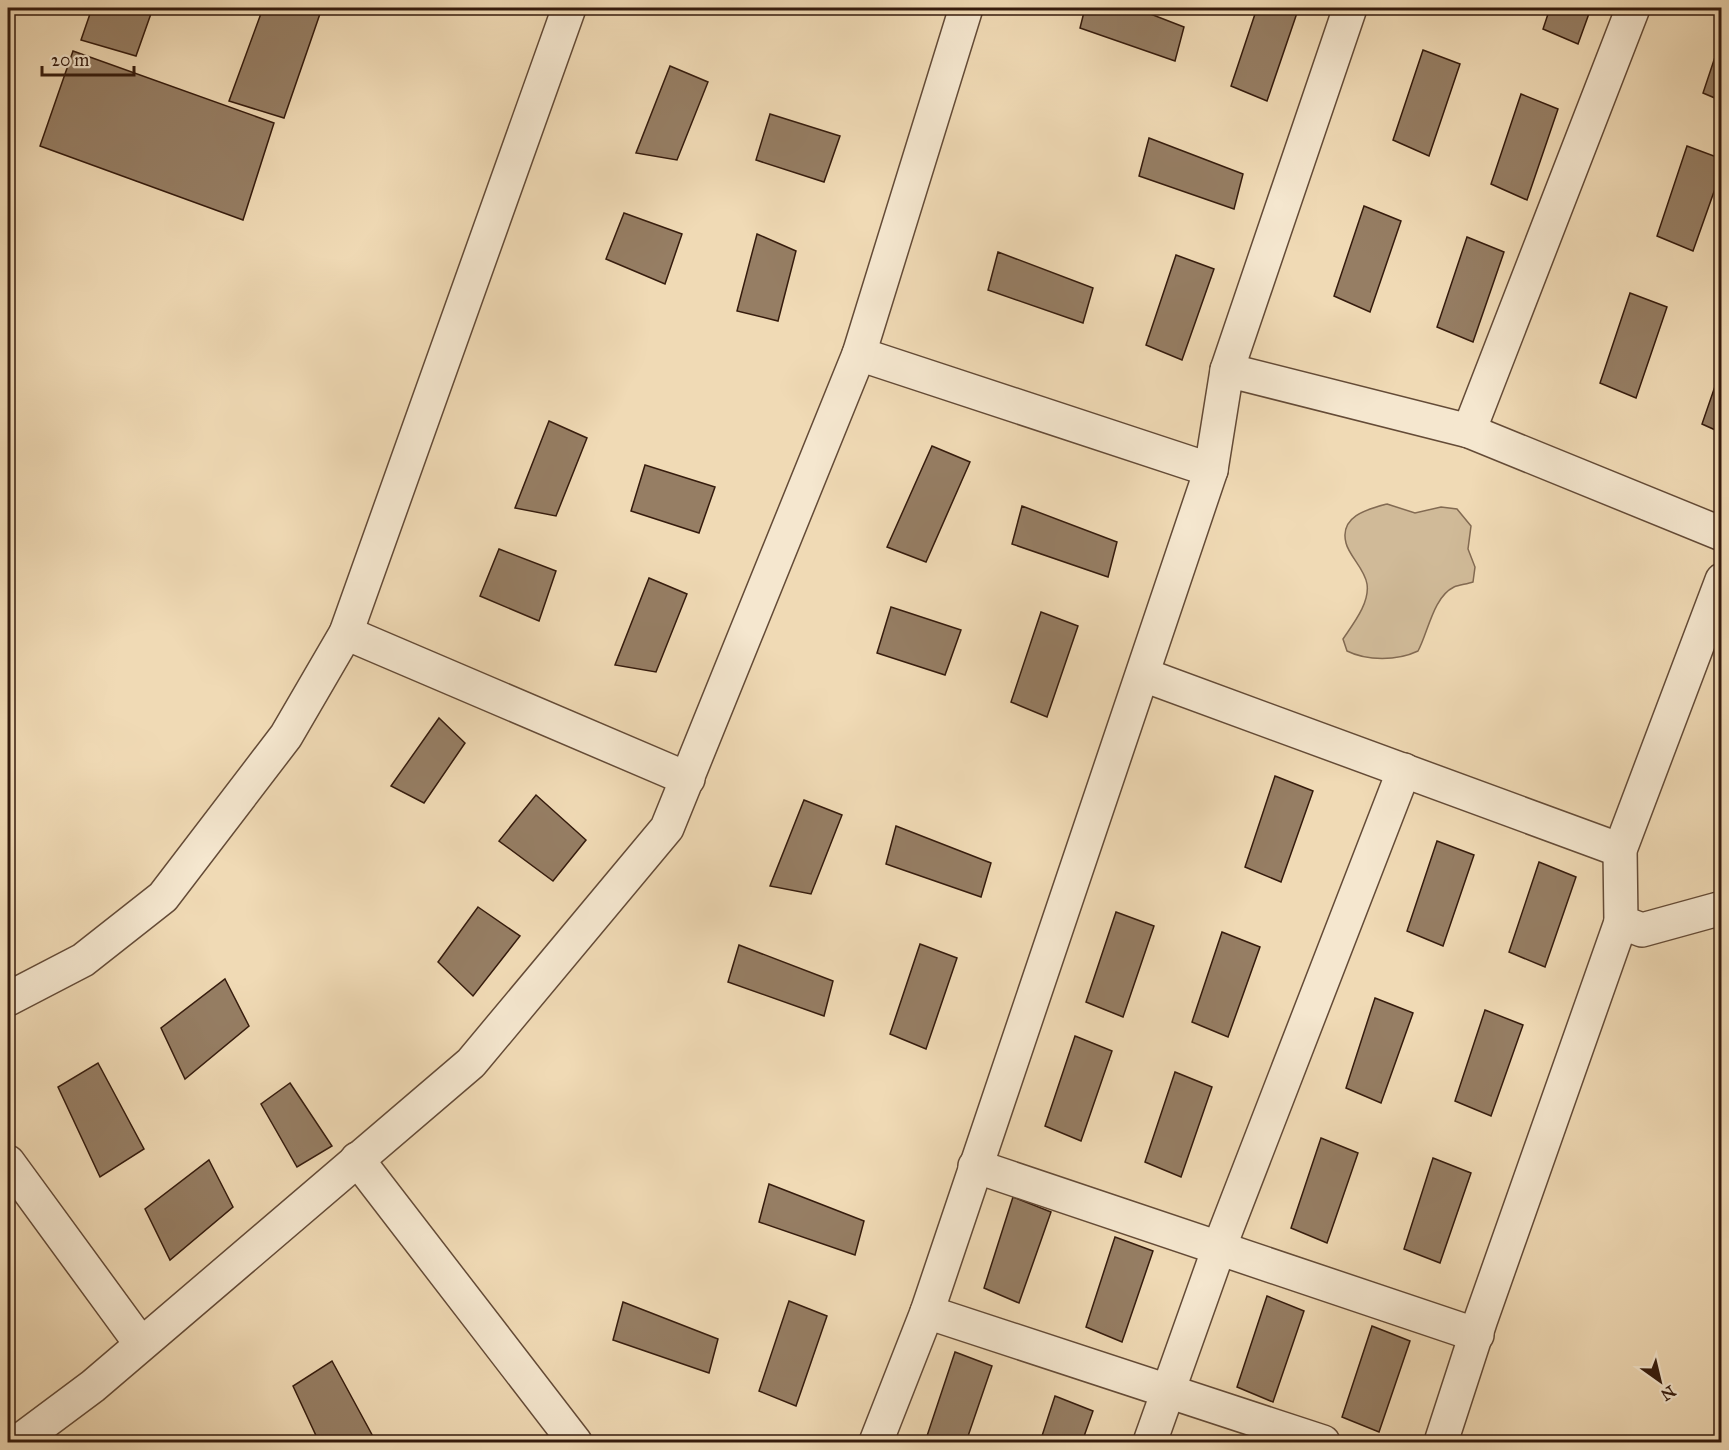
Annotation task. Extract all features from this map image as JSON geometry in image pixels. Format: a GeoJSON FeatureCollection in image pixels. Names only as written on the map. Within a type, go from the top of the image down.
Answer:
{"type":"FeatureCollection","features":[{"type":"Feature","properties":{"kind":"street"},"geometry":{"type":"LineString","coordinates":[[8,999],[83,960],[163,897],[286,736],[346,633],[569,8]]}},
{"type":"Feature","properties":{"kind":"street"},"geometry":{"type":"LineString","coordinates":[[18,1443],[93,1386],[471,1063],[667,828],[859,354],[966,8]]}},
{"type":"Feature","properties":{"kind":"street"},"geometry":{"type":"LineString","coordinates":[[876,1443],[927,1312],[1144,675],[1211,470],[1227,370],[1350,8]]}},
{"type":"Feature","properties":{"kind":"street"},"geometry":{"type":"LineString","coordinates":[[1469,431],[1633,8]]}},
{"type":"Feature","properties":{"kind":"street"},"geometry":{"type":"LineString","coordinates":[[859,354],[1211,470]]}},
{"type":"Feature","properties":{"kind":"street"},"geometry":{"type":"LineString","coordinates":[[1227,370],[1469,431],[1722,534]]}},
{"type":"Feature","properties":{"kind":"street"},"geometry":{"type":"LineString","coordinates":[[1442,1443],[1477,1335],[1621,922],[1620,850],[1722,580]]}},
{"type":"Feature","properties":{"kind":"street"},"geometry":{"type":"LineString","coordinates":[[346,633],[687,779]]}},
{"type":"Feature","properties":{"kind":"street"},"geometry":{"type":"LineString","coordinates":[[1144,675],[1620,850]]}},
{"type":"Feature","properties":{"kind":"street"},"geometry":{"type":"LineString","coordinates":[[1150,1443],[1219,1248],[1404,770]]}},
{"type":"Feature","properties":{"kind":"street"},"geometry":{"type":"LineString","coordinates":[[1621,922],[1642,930],[1722,908]]}},
{"type":"Feature","properties":{"kind":"street"},"geometry":{"type":"LineString","coordinates":[[357,1159],[575,1443]]}},
{"type":"Feature","properties":{"kind":"street"},"geometry":{"type":"LineString","coordinates":[[8,1162],[141,1344]]}},
{"type":"Feature","properties":{"kind":"street"},"geometry":{"type":"LineString","coordinates":[[975,1166],[1477,1335]]}},
{"type":"Feature","properties":{"kind":"street"},"geometry":{"type":"LineString","coordinates":[[927,1312],[1323,1443]]}},
{"type":"Feature","properties":{"kind":"shaded area"},"geometry":{"type":"Polygon","coordinates":[[[1387,504],[1415,513],[1441,507],[1457,509],[1471,526],[1468,549],[1475,567],[1473,582],[1454,587],[1441,599],[1418,651],[1392,658],[1364,657],[1347,651],[1343,639],[1360,613],[1367,591],[1366,578],[1348,548],[1345,534],[1347,526],[1357,515],[1387,504]]]}},
{"type":"Feature","properties":{"kind":"building"},"geometry":{"type":"Polygon","coordinates":[[[92,8],[153,8],[136,56],[81,40],[92,8]]]}},
{"type":"Feature","properties":{"kind":"building"},"geometry":{"type":"Polygon","coordinates":[[[263,8],[322,8],[284,118],[229,101],[263,8]]]}},
{"type":"Feature","properties":{"kind":"building"},"geometry":{"type":"Polygon","coordinates":[[[1085,8],[1135,8],[1184,27],[1175,61],[1080,28],[1085,8]]]}},
{"type":"Feature","properties":{"kind":"building"},"geometry":{"type":"Polygon","coordinates":[[[1257,8],[1298,10],[1267,101],[1231,86],[1257,8]]]}},
{"type":"Feature","properties":{"kind":"building"},"geometry":{"type":"Polygon","coordinates":[[[1550,8],[1591,8],[1578,44],[1543,29],[1550,8]]]}},
{"type":"Feature","properties":{"kind":"building"},"geometry":{"type":"Polygon","coordinates":[[[1722,36],[1722,101],[1703,93],[1722,36]]]}},
{"type":"Feature","properties":{"kind":"building"},"geometry":{"type":"Polygon","coordinates":[[[1423,50],[1460,64],[1429,156],[1393,140],[1423,50]]]}},
{"type":"Feature","properties":{"kind":"building"},"geometry":{"type":"Polygon","coordinates":[[[73,51],[274,123],[243,220],[40,146],[73,51]]]}},
{"type":"Feature","properties":{"kind":"building"},"geometry":{"type":"Polygon","coordinates":[[[670,66],[708,82],[677,160],[636,153],[670,66]]]}},
{"type":"Feature","properties":{"kind":"building"},"geometry":{"type":"Polygon","coordinates":[[[1521,94],[1558,109],[1527,200],[1491,184],[1521,94]]]}},
{"type":"Feature","properties":{"kind":"building"},"geometry":{"type":"Polygon","coordinates":[[[770,114],[840,136],[824,182],[756,160],[770,114]]]}},
{"type":"Feature","properties":{"kind":"building"},"geometry":{"type":"Polygon","coordinates":[[[1149,138],[1243,174],[1234,209],[1139,176],[1149,138]]]}},
{"type":"Feature","properties":{"kind":"building"},"geometry":{"type":"Polygon","coordinates":[[[1687,146],[1722,159],[1722,169],[1693,251],[1657,236],[1687,146]]]}},
{"type":"Feature","properties":{"kind":"building"},"geometry":{"type":"Polygon","coordinates":[[[1364,206],[1401,221],[1370,312],[1334,296],[1364,206]]]}},
{"type":"Feature","properties":{"kind":"building"},"geometry":{"type":"Polygon","coordinates":[[[624,213],[682,234],[665,284],[606,259],[624,213]]]}},
{"type":"Feature","properties":{"kind":"building"},"geometry":{"type":"Polygon","coordinates":[[[757,234],[796,251],[778,321],[737,311],[757,234]]]}},
{"type":"Feature","properties":{"kind":"building"},"geometry":{"type":"Polygon","coordinates":[[[1467,237],[1504,252],[1473,342],[1437,327],[1467,237]]]}},
{"type":"Feature","properties":{"kind":"building"},"geometry":{"type":"Polygon","coordinates":[[[998,252],[1093,288],[1083,323],[988,290],[998,252]]]}},
{"type":"Feature","properties":{"kind":"building"},"geometry":{"type":"Polygon","coordinates":[[[1176,255],[1214,269],[1182,360],[1146,345],[1176,255]]]}},
{"type":"Feature","properties":{"kind":"building"},"geometry":{"type":"Polygon","coordinates":[[[1630,293],[1667,307],[1636,398],[1600,383],[1630,293]]]}},
{"type":"Feature","properties":{"kind":"building"},"geometry":{"type":"Polygon","coordinates":[[[1722,366],[1722,433],[1702,424],[1722,366]]]}},
{"type":"Feature","properties":{"kind":"building"},"geometry":{"type":"Polygon","coordinates":[[[549,421],[587,438],[556,516],[515,508],[549,421]]]}},
{"type":"Feature","properties":{"kind":"building"},"geometry":{"type":"Polygon","coordinates":[[[932,446],[970,462],[926,562],[887,547],[932,446]]]}},
{"type":"Feature","properties":{"kind":"building"},"geometry":{"type":"Polygon","coordinates":[[[645,465],[715,487],[699,533],[631,511],[645,465]]]}},
{"type":"Feature","properties":{"kind":"building"},"geometry":{"type":"Polygon","coordinates":[[[1022,506],[1117,542],[1108,577],[1012,544],[1022,506]]]}},
{"type":"Feature","properties":{"kind":"building"},"geometry":{"type":"Polygon","coordinates":[[[499,549],[556,571],[539,621],[480,596],[499,549]]]}},
{"type":"Feature","properties":{"kind":"building"},"geometry":{"type":"Polygon","coordinates":[[[649,578],[687,594],[656,672],[615,665],[649,578]]]}},
{"type":"Feature","properties":{"kind":"building"},"geometry":{"type":"Polygon","coordinates":[[[891,607],[961,630],[945,675],[877,653],[891,607]]]}},
{"type":"Feature","properties":{"kind":"building"},"geometry":{"type":"Polygon","coordinates":[[[1041,612],[1078,626],[1047,717],[1011,702],[1041,612]]]}},
{"type":"Feature","properties":{"kind":"building"},"geometry":{"type":"Polygon","coordinates":[[[439,718],[465,743],[424,803],[391,786],[439,718]]]}},
{"type":"Feature","properties":{"kind":"building"},"geometry":{"type":"Polygon","coordinates":[[[1275,776],[1313,791],[1281,882],[1245,867],[1275,776]]]}},
{"type":"Feature","properties":{"kind":"building"},"geometry":{"type":"Polygon","coordinates":[[[536,795],[586,840],[553,881],[499,841],[536,795]]]}},
{"type":"Feature","properties":{"kind":"building"},"geometry":{"type":"Polygon","coordinates":[[[804,800],[842,815],[811,894],[770,886],[804,800]]]}},
{"type":"Feature","properties":{"kind":"building"},"geometry":{"type":"Polygon","coordinates":[[[896,826],[991,863],[981,897],[886,864],[896,826]]]}},
{"type":"Feature","properties":{"kind":"building"},"geometry":{"type":"Polygon","coordinates":[[[1437,841],[1474,855],[1443,946],[1407,931],[1437,841]]]}},
{"type":"Feature","properties":{"kind":"building"},"geometry":{"type":"Polygon","coordinates":[[[1539,862],[1576,877],[1545,967],[1509,952],[1539,862]]]}},
{"type":"Feature","properties":{"kind":"building"},"geometry":{"type":"Polygon","coordinates":[[[478,907],[520,936],[473,996],[438,962],[478,907]]]}},
{"type":"Feature","properties":{"kind":"building"},"geometry":{"type":"Polygon","coordinates":[[[1116,912],[1154,926],[1123,1017],[1086,1002],[1116,912]]]}},
{"type":"Feature","properties":{"kind":"building"},"geometry":{"type":"Polygon","coordinates":[[[1222,932],[1260,947],[1228,1037],[1192,1022],[1222,932]]]}},
{"type":"Feature","properties":{"kind":"building"},"geometry":{"type":"Polygon","coordinates":[[[920,944],[957,958],[926,1049],[890,1034],[920,944]]]}},
{"type":"Feature","properties":{"kind":"building"},"geometry":{"type":"Polygon","coordinates":[[[739,945],[833,981],[824,1016],[728,982],[739,945]]]}},
{"type":"Feature","properties":{"kind":"building"},"geometry":{"type":"Polygon","coordinates":[[[225,979],[249,1026],[185,1079],[161,1028],[225,979]]]}},
{"type":"Feature","properties":{"kind":"building"},"geometry":{"type":"Polygon","coordinates":[[[1375,998],[1413,1013],[1381,1103],[1346,1088],[1375,998]]]}},
{"type":"Feature","properties":{"kind":"building"},"geometry":{"type":"Polygon","coordinates":[[[1485,1010],[1523,1025],[1491,1116],[1455,1101],[1485,1010]]]}},
{"type":"Feature","properties":{"kind":"building"},"geometry":{"type":"Polygon","coordinates":[[[1075,1036],[1112,1051],[1081,1141],[1045,1126],[1075,1036]]]}},
{"type":"Feature","properties":{"kind":"building"},"geometry":{"type":"Polygon","coordinates":[[[98,1063],[144,1149],[100,1177],[58,1087],[98,1063]]]}},
{"type":"Feature","properties":{"kind":"building"},"geometry":{"type":"Polygon","coordinates":[[[1175,1072],[1212,1087],[1181,1177],[1145,1162],[1175,1072]]]}},
{"type":"Feature","properties":{"kind":"building"},"geometry":{"type":"Polygon","coordinates":[[[290,1083],[332,1146],[297,1167],[261,1104],[290,1083]]]}},
{"type":"Feature","properties":{"kind":"building"},"geometry":{"type":"Polygon","coordinates":[[[1321,1138],[1358,1153],[1327,1243],[1291,1228],[1321,1138]]]}},
{"type":"Feature","properties":{"kind":"building"},"geometry":{"type":"Polygon","coordinates":[[[1433,1158],[1471,1173],[1440,1263],[1404,1249],[1433,1158]]]}},
{"type":"Feature","properties":{"kind":"building"},"geometry":{"type":"Polygon","coordinates":[[[209,1160],[233,1207],[170,1260],[145,1209],[209,1160]]]}},
{"type":"Feature","properties":{"kind":"building"},"geometry":{"type":"Polygon","coordinates":[[[769,1184],[864,1221],[855,1255],[759,1222],[769,1184]]]}},
{"type":"Feature","properties":{"kind":"building"},"geometry":{"type":"Polygon","coordinates":[[[1013,1197],[1051,1212],[1019,1303],[984,1288],[1013,1197]]]}},
{"type":"Feature","properties":{"kind":"building"},"geometry":{"type":"Polygon","coordinates":[[[1115,1237],[1153,1251],[1122,1342],[1086,1327],[1115,1237]]]}},
{"type":"Feature","properties":{"kind":"building"},"geometry":{"type":"Polygon","coordinates":[[[1267,1296],[1304,1311],[1273,1402],[1237,1387],[1267,1296]]]}},
{"type":"Feature","properties":{"kind":"building"},"geometry":{"type":"Polygon","coordinates":[[[789,1301],[827,1316],[796,1406],[759,1391],[789,1301]]]}},
{"type":"Feature","properties":{"kind":"building"},"geometry":{"type":"Polygon","coordinates":[[[623,1302],[718,1339],[709,1373],[613,1340],[623,1302]]]}},
{"type":"Feature","properties":{"kind":"building"},"geometry":{"type":"Polygon","coordinates":[[[1372,1326],[1410,1341],[1379,1432],[1342,1417],[1372,1326]]]}},
{"type":"Feature","properties":{"kind":"building"},"geometry":{"type":"Polygon","coordinates":[[[955,1352],[992,1366],[966,1442],[925,1442],[955,1352]]]}},
{"type":"Feature","properties":{"kind":"building"},"geometry":{"type":"Polygon","coordinates":[[[332,1361],[376,1442],[319,1442],[293,1386],[332,1361]]]}},
{"type":"Feature","properties":{"kind":"building"},"geometry":{"type":"Polygon","coordinates":[[[1055,1396],[1093,1411],[1082,1442],[1040,1442],[1055,1396]]]}}]}
